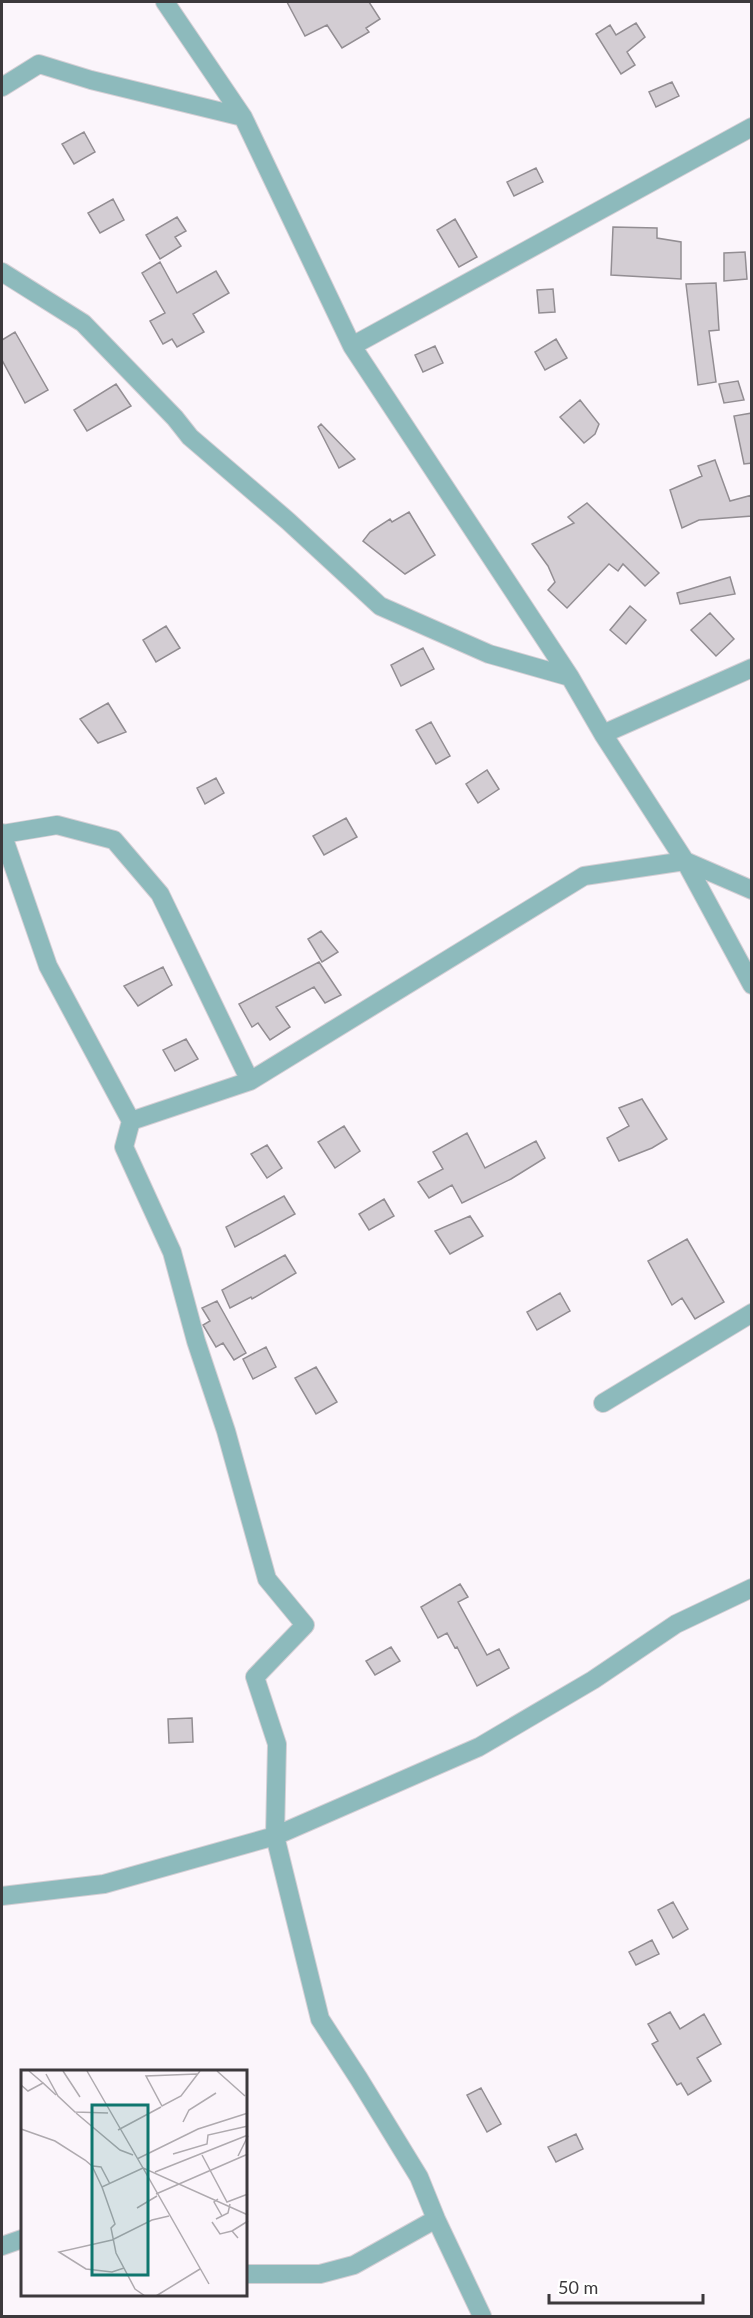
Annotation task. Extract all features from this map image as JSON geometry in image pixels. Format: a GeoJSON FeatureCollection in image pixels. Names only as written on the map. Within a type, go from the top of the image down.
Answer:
{"type":"FeatureCollection","features":[{"type":"Feature","properties":{"kind":"street"},"geometry":{"type":"LineString","coordinates":[[165,2],[243,117],[352,346],[570,677],[603,734],[685,861],[752,985]]}},
{"type":"Feature","properties":{"kind":"street"},"geometry":{"type":"LineString","coordinates":[[2,87],[39,64],[91,80],[243,117]]}},
{"type":"Feature","properties":{"kind":"street"},"geometry":{"type":"LineString","coordinates":[[352,346],[752,127]]}},
{"type":"Feature","properties":{"kind":"street"},"geometry":{"type":"LineString","coordinates":[[2,272],[83,323],[190,437],[288,521],[380,606],[489,654],[570,677]]}},
{"type":"Feature","properties":{"kind":"street"},"geometry":{"type":"LineString","coordinates":[[603,734],[752,668]]}},
{"type":"Feature","properties":{"kind":"street"},"geometry":{"type":"LineString","coordinates":[[250,1081],[160,894],[114,840],[57,825],[2,833],[48,966],[131,1121],[124,1147],[172,1252],[196,1341],[226,1431],[267,1579],[305,1625],[255,1677],[277,1744],[275,1836],[320,2019],[419,2177],[436,2219],[482,2316]]}},
{"type":"Feature","properties":{"kind":"street"},"geometry":{"type":"LineString","coordinates":[[131,1121],[250,1081],[584,876],[685,861],[752,890]]}},
{"type":"Feature","properties":{"kind":"street"},"geometry":{"type":"LineString","coordinates":[[603,1403],[752,1313]]}},
{"type":"Feature","properties":{"kind":"street"},"geometry":{"type":"LineString","coordinates":[[2,1896],[104,1884],[275,1836],[479,1747],[593,1680],[676,1624],[752,1588]]}},
{"type":"Feature","properties":{"kind":"street"},"geometry":{"type":"LineString","coordinates":[[248,2274],[320,2274],[354,2265],[436,2219]]}},
{"type":"Feature","properties":{"kind":"street"},"geometry":{"type":"LineString","coordinates":[[2,2246],[21,2239]]}},
{"type":"Feature","properties":{"kind":"building"},"geometry":{"type":"Polygon","coordinates":[[[287,2],[369,2],[380,19],[366,28],[369,32],[342,48],[327,25],[305,36],[287,2]]]}},
{"type":"Feature","properties":{"kind":"building"},"geometry":{"type":"Polygon","coordinates":[[[636,23],[645,37],[627,52],[635,65],[621,74],[596,34],[610,25],[616,35],[636,23]]]}},
{"type":"Feature","properties":{"kind":"building"},"geometry":{"type":"Polygon","coordinates":[[[672,82],[679,96],[656,107],[649,92],[672,82]]]}},
{"type":"Feature","properties":{"kind":"building"},"geometry":{"type":"Polygon","coordinates":[[[84,132],[95,152],[74,164],[62,144],[84,132]]]}},
{"type":"Feature","properties":{"kind":"building"},"geometry":{"type":"Polygon","coordinates":[[[536,168],[543,182],[514,196],[507,182],[536,168]]]}},
{"type":"Feature","properties":{"kind":"building"},"geometry":{"type":"Polygon","coordinates":[[[113,199],[124,220],[100,233],[88,213],[113,199]]]}},
{"type":"Feature","properties":{"kind":"building"},"geometry":{"type":"Polygon","coordinates":[[[177,217],[186,231],[175,237],[181,246],[160,259],[146,235],[177,217]]]}},
{"type":"Feature","properties":{"kind":"building"},"geometry":{"type":"Polygon","coordinates":[[[455,219],[477,257],[459,267],[437,230],[455,219]]]}},
{"type":"Feature","properties":{"kind":"building"},"geometry":{"type":"Polygon","coordinates":[[[613,227],[657,228],[657,238],[681,242],[681,279],[611,275],[613,227]]]}},
{"type":"Feature","properties":{"kind":"building"},"geometry":{"type":"Polygon","coordinates":[[[745,252],[747,279],[724,281],[724,253],[745,252]]]}},
{"type":"Feature","properties":{"kind":"building"},"geometry":{"type":"Polygon","coordinates":[[[160,262],[177,293],[216,271],[229,293],[193,314],[204,332],[177,347],[172,339],[163,344],[150,321],[165,313],[142,273],[160,262]]]}},
{"type":"Feature","properties":{"kind":"building"},"geometry":{"type":"Polygon","coordinates":[[[716,283],[719,330],[709,331],[716,382],[698,385],[686,284],[716,283]]]}},
{"type":"Feature","properties":{"kind":"building"},"geometry":{"type":"Polygon","coordinates":[[[553,289],[555,312],[539,313],[537,290],[553,289]]]}},
{"type":"Feature","properties":{"kind":"building"},"geometry":{"type":"Polygon","coordinates":[[[15,332],[48,390],[25,403],[2,360],[2,340],[15,332]]]}},
{"type":"Feature","properties":{"kind":"building"},"geometry":{"type":"Polygon","coordinates":[[[556,339],[567,358],[545,370],[535,352],[556,339]]]}},
{"type":"Feature","properties":{"kind":"building"},"geometry":{"type":"Polygon","coordinates":[[[435,346],[443,363],[423,372],[415,355],[435,346]]]}},
{"type":"Feature","properties":{"kind":"building"},"geometry":{"type":"Polygon","coordinates":[[[738,381],[744,400],[724,403],[719,384],[738,381]]]}},
{"type":"Feature","properties":{"kind":"building"},"geometry":{"type":"Polygon","coordinates":[[[116,384],[131,406],[87,431],[74,410],[116,384]]]}},
{"type":"Feature","properties":{"kind":"building"},"geometry":{"type":"Polygon","coordinates":[[[580,400],[599,424],[595,434],[584,443],[560,417],[580,400]]]}},
{"type":"Feature","properties":{"kind":"building"},"geometry":{"type":"Polygon","coordinates":[[[752,413],[752,463],[744,464],[734,416],[752,413]]]}},
{"type":"Feature","properties":{"kind":"building"},"geometry":{"type":"Polygon","coordinates":[[[321,424],[355,459],[339,468],[318,427],[321,424]]]}},
{"type":"Feature","properties":{"kind":"building"},"geometry":{"type":"Polygon","coordinates":[[[715,460],[730,501],[752,495],[752,516],[699,520],[682,528],[670,490],[702,476],[698,466],[715,460]]]}},
{"type":"Feature","properties":{"kind":"building"},"geometry":{"type":"Polygon","coordinates":[[[587,503],[659,573],[645,586],[623,564],[618,571],[609,564],[567,608],[548,590],[555,582],[548,566],[532,544],[574,523],[568,517],[587,503]]]}},
{"type":"Feature","properties":{"kind":"building"},"geometry":{"type":"Polygon","coordinates":[[[409,512],[435,555],[405,574],[363,541],[370,532],[390,519],[392,522],[409,512]]]}},
{"type":"Feature","properties":{"kind":"building"},"geometry":{"type":"Polygon","coordinates":[[[730,577],[735,594],[680,604],[677,593],[730,577]]]}},
{"type":"Feature","properties":{"kind":"building"},"geometry":{"type":"Polygon","coordinates":[[[630,606],[646,620],[626,644],[610,630],[630,606]]]}},
{"type":"Feature","properties":{"kind":"building"},"geometry":{"type":"Polygon","coordinates":[[[710,613],[734,639],[716,656],[691,630],[710,613]]]}},
{"type":"Feature","properties":{"kind":"building"},"geometry":{"type":"Polygon","coordinates":[[[166,626],[180,648],[156,662],[143,640],[166,626]]]}},
{"type":"Feature","properties":{"kind":"building"},"geometry":{"type":"Polygon","coordinates":[[[423,648],[434,669],[401,686],[391,665],[423,648]]]}},
{"type":"Feature","properties":{"kind":"building"},"geometry":{"type":"Polygon","coordinates":[[[108,703],[126,732],[98,743],[80,719],[108,703]]]}},
{"type":"Feature","properties":{"kind":"building"},"geometry":{"type":"Polygon","coordinates":[[[431,722],[450,756],[436,764],[416,730],[431,722]]]}},
{"type":"Feature","properties":{"kind":"building"},"geometry":{"type":"Polygon","coordinates":[[[487,770],[499,789],[478,803],[466,784],[487,770]]]}},
{"type":"Feature","properties":{"kind":"building"},"geometry":{"type":"Polygon","coordinates":[[[216,778],[224,793],[205,804],[197,788],[216,778]]]}},
{"type":"Feature","properties":{"kind":"building"},"geometry":{"type":"Polygon","coordinates":[[[346,818],[357,837],[324,855],[313,836],[346,818]]]}},
{"type":"Feature","properties":{"kind":"building"},"geometry":{"type":"Polygon","coordinates":[[[321,931],[338,952],[322,962],[308,939],[321,931]]]}},
{"type":"Feature","properties":{"kind":"building"},"geometry":{"type":"Polygon","coordinates":[[[319,962],[341,995],[325,1003],[314,987],[276,1007],[290,1027],[270,1040],[258,1023],[252,1027],[239,1004],[319,962]]]}},
{"type":"Feature","properties":{"kind":"building"},"geometry":{"type":"Polygon","coordinates":[[[163,967],[172,985],[138,1006],[124,986],[163,967]]]}},
{"type":"Feature","properties":{"kind":"building"},"geometry":{"type":"Polygon","coordinates":[[[186,1039],[198,1059],[175,1071],[163,1050],[186,1039]]]}},
{"type":"Feature","properties":{"kind":"building"},"geometry":{"type":"Polygon","coordinates":[[[642,1099],[667,1139],[652,1148],[619,1161],[607,1138],[629,1126],[619,1108],[642,1099]]]}},
{"type":"Feature","properties":{"kind":"building"},"geometry":{"type":"Polygon","coordinates":[[[344,1126],[360,1151],[335,1168],[318,1142],[344,1126]]]}},
{"type":"Feature","properties":{"kind":"building"},"geometry":{"type":"Polygon","coordinates":[[[467,1133],[485,1168],[536,1141],[545,1158],[511,1179],[462,1203],[452,1185],[429,1198],[418,1182],[443,1169],[433,1152],[467,1133]]]}},
{"type":"Feature","properties":{"kind":"building"},"geometry":{"type":"Polygon","coordinates":[[[267,1145],[282,1168],[267,1178],[251,1154],[267,1145]]]}},
{"type":"Feature","properties":{"kind":"building"},"geometry":{"type":"Polygon","coordinates":[[[284,1196],[295,1214],[235,1247],[226,1227],[284,1196]]]}},
{"type":"Feature","properties":{"kind":"building"},"geometry":{"type":"Polygon","coordinates":[[[384,1199],[394,1216],[369,1230],[359,1214],[384,1199]]]}},
{"type":"Feature","properties":{"kind":"building"},"geometry":{"type":"Polygon","coordinates":[[[470,1216],[483,1236],[450,1254],[435,1231],[470,1216]]]}},
{"type":"Feature","properties":{"kind":"building"},"geometry":{"type":"Polygon","coordinates":[[[687,1239],[724,1302],[695,1319],[682,1298],[672,1305],[648,1261],[687,1239]]]}},
{"type":"Feature","properties":{"kind":"building"},"geometry":{"type":"Polygon","coordinates":[[[285,1255],[296,1273],[252,1299],[251,1297],[230,1308],[222,1290],[285,1255]]]}},
{"type":"Feature","properties":{"kind":"building"},"geometry":{"type":"Polygon","coordinates":[[[560,1293],[570,1311],[537,1330],[527,1312],[560,1293]]]}},
{"type":"Feature","properties":{"kind":"building"},"geometry":{"type":"Polygon","coordinates":[[[217,1301],[246,1353],[234,1360],[223,1343],[216,1347],[203,1325],[210,1321],[202,1308],[217,1301]]]}},
{"type":"Feature","properties":{"kind":"building"},"geometry":{"type":"Polygon","coordinates":[[[266,1347],[276,1367],[253,1379],[243,1359],[266,1347]]]}},
{"type":"Feature","properties":{"kind":"building"},"geometry":{"type":"Polygon","coordinates":[[[316,1367],[337,1402],[316,1414],[295,1378],[316,1367]]]}},
{"type":"Feature","properties":{"kind":"building"},"geometry":{"type":"Polygon","coordinates":[[[460,1584],[468,1597],[458,1602],[487,1655],[499,1649],[509,1668],[477,1686],[457,1647],[455,1648],[447,1633],[438,1638],[421,1607],[460,1584]]]}},
{"type":"Feature","properties":{"kind":"building"},"geometry":{"type":"Polygon","coordinates":[[[391,1647],[400,1661],[375,1675],[366,1661],[391,1647]]]}},
{"type":"Feature","properties":{"kind":"building"},"geometry":{"type":"Polygon","coordinates":[[[192,1718],[193,1742],[169,1743],[168,1719],[192,1718]]]}},
{"type":"Feature","properties":{"kind":"building"},"geometry":{"type":"Polygon","coordinates":[[[673,1902],[688,1929],[673,1938],[658,1910],[673,1902]]]}},
{"type":"Feature","properties":{"kind":"building"},"geometry":{"type":"Polygon","coordinates":[[[652,1940],[659,1954],[636,1965],[629,1952],[652,1940]]]}},
{"type":"Feature","properties":{"kind":"building"},"geometry":{"type":"Polygon","coordinates":[[[670,2012],[680,2029],[704,2014],[721,2044],[697,2058],[711,2081],[688,2095],[681,2083],[677,2085],[652,2044],[658,2041],[648,2024],[670,2012]]]}},
{"type":"Feature","properties":{"kind":"building"},"geometry":{"type":"Polygon","coordinates":[[[481,2088],[501,2124],[487,2132],[467,2095],[481,2088]]]}},
{"type":"Feature","properties":{"kind":"building"},"geometry":{"type":"Polygon","coordinates":[[[576,2134],[583,2149],[556,2162],[548,2147],[576,2134]]]}}]}
